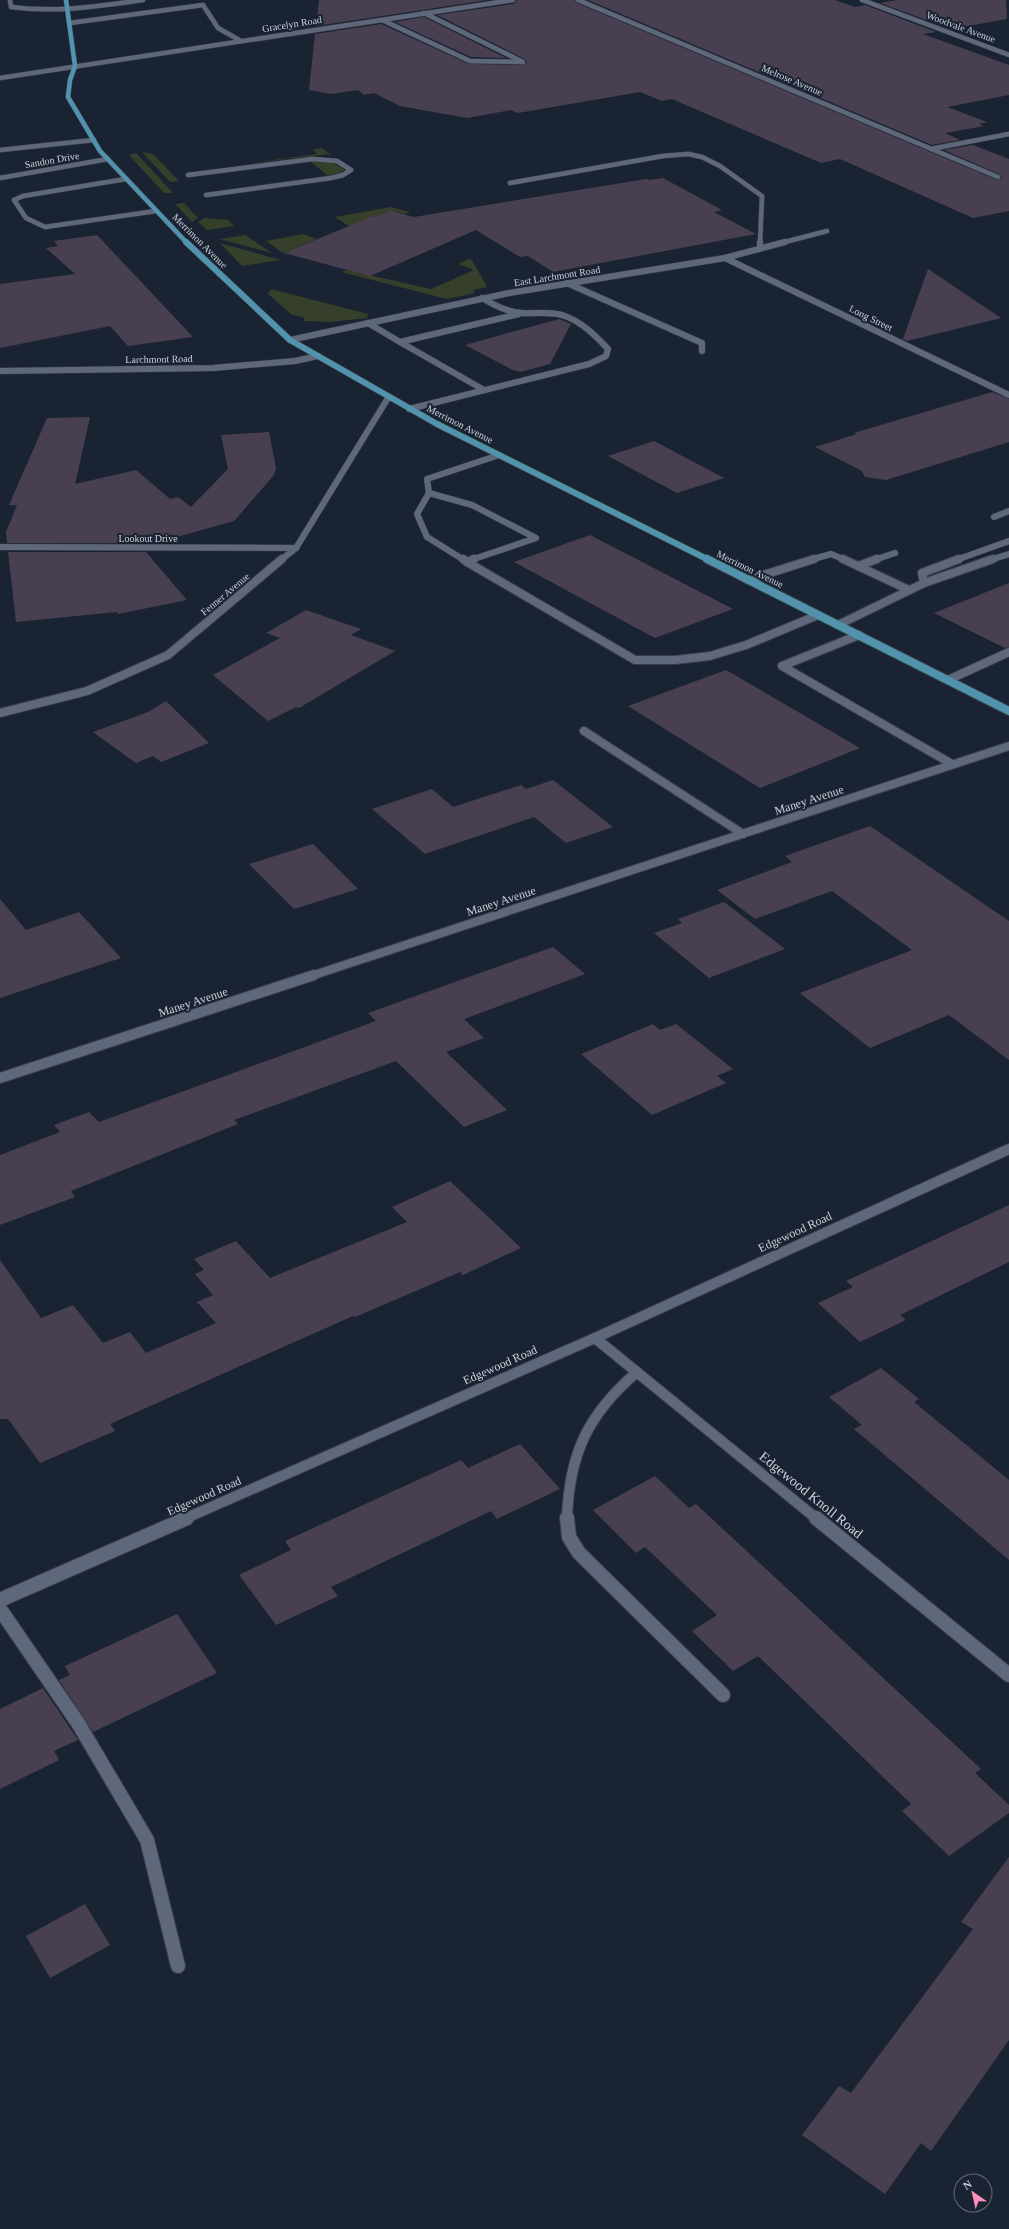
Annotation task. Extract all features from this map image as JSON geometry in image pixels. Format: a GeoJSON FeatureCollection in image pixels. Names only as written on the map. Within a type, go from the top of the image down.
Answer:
{"type":"FeatureCollection","features":[{"type":"Feature","properties":{"kind":"main road","name":"Merrimon Avenue"},"geometry":{"type":"LineString","coordinates":[[66,0],[75,66],[70,80],[68,97],[94,140],[108,159],[156,211],[224,279],[290,340],[409,409],[1009,711]]}},
{"type":"Feature","properties":{"kind":"street"},"geometry":{"type":"LineString","coordinates":[[10,0],[11,6],[19,8],[68,9],[143,0]]}},
{"type":"Feature","properties":{"kind":"street","name":"Gracelyn Road"},"geometry":{"type":"LineString","coordinates":[[0,78],[513,0]]}},
{"type":"Feature","properties":{"kind":"street","name":"Melrose Avenue"},"geometry":{"type":"LineString","coordinates":[[578,0],[998,177]]}},
{"type":"Feature","properties":{"kind":"street","name":"Woodvale Avenue"},"geometry":{"type":"LineString","coordinates":[[862,0],[1009,55]]}},
{"type":"Feature","properties":{"kind":"street"},"geometry":{"type":"LineString","coordinates":[[70,23],[203,5],[218,28],[241,41]]}},
{"type":"Feature","properties":{"kind":"street"},"geometry":{"type":"LineString","coordinates":[[382,20],[470,61],[523,62],[424,14]]}},
{"type":"Feature","properties":{"kind":"street"},"geometry":{"type":"LineString","coordinates":[[931,149],[1009,134]]}},
{"type":"Feature","properties":{"kind":"street"},"geometry":{"type":"LineString","coordinates":[[0,150],[94,140]]}},
{"type":"Feature","properties":{"kind":"street"},"geometry":{"type":"LineString","coordinates":[[510,183],[662,157],[694,155],[710,160],[734,177],[746,182],[762,196],[760,248]]}},
{"type":"Feature","properties":{"kind":"street","name":"Sandon Drive"},"geometry":{"type":"LineString","coordinates":[[0,178],[108,159]]}},
{"type":"Feature","properties":{"kind":"street"},"geometry":{"type":"LineString","coordinates":[[188,175],[313,159],[337,161],[349,167],[351,170],[343,176],[206,195]]}},
{"type":"Feature","properties":{"kind":"street"},"geometry":{"type":"LineString","coordinates":[[126,179],[23,196],[14,200],[17,209],[33,225],[45,227],[156,211]]}},
{"type":"Feature","properties":{"kind":"street","name":"East Larchmont Road"},"geometry":{"type":"LineString","coordinates":[[290,340],[482,298],[725,258],[827,231]]}},
{"type":"Feature","properties":{"kind":"street","name":"Long Street"},"geometry":{"type":"LineString","coordinates":[[725,258],[1009,395]]}},
{"type":"Feature","properties":{"kind":"street"},"geometry":{"type":"LineString","coordinates":[[567,283],[702,343],[702,351]]}},
{"type":"Feature","properties":{"kind":"street"},"geometry":{"type":"LineString","coordinates":[[482,298],[499,307],[522,313]]}},
{"type":"Feature","properties":{"kind":"street"},"geometry":{"type":"LineString","coordinates":[[400,342],[522,313],[544,311],[563,316],[580,323],[608,349],[606,356],[589,364],[409,409]]}},
{"type":"Feature","properties":{"kind":"street"},"geometry":{"type":"LineString","coordinates":[[368,324],[484,390]]}},
{"type":"Feature","properties":{"kind":"street","name":"Larchmont Road"},"geometry":{"type":"LineString","coordinates":[[0,370],[214,368],[296,361],[318,356]]}},
{"type":"Feature","properties":{"kind":"street","name":"Fenner Avenue"},"geometry":{"type":"LineString","coordinates":[[0,713],[87,692],[168,655],[296,548],[388,398]]}},
{"type":"Feature","properties":{"kind":"street"},"geometry":{"type":"LineString","coordinates":[[499,455],[427,479],[429,493],[417,514],[427,537],[635,660],[675,660],[710,656],[746,645],[818,615]]}},
{"type":"Feature","properties":{"kind":"street"},"geometry":{"type":"LineString","coordinates":[[429,493],[472,505],[536,538],[467,562]]}},
{"type":"Feature","properties":{"kind":"street"},"geometry":{"type":"LineString","coordinates":[[994,517],[1009,511]]}},
{"type":"Feature","properties":{"kind":"street"},"geometry":{"type":"LineString","coordinates":[[924,583],[922,573],[1009,541]]}},
{"type":"Feature","properties":{"kind":"street","name":"Lookout Drive"},"geometry":{"type":"LineString","coordinates":[[0,547],[296,548]]}},
{"type":"Feature","properties":{"kind":"street"},"geometry":{"type":"LineString","coordinates":[[858,566],[895,553]]}},
{"type":"Feature","properties":{"kind":"street"},"geometry":{"type":"LineString","coordinates":[[748,580],[831,554],[909,590]]}},
{"type":"Feature","properties":{"kind":"street"},"geometry":{"type":"LineString","coordinates":[[838,625],[924,583],[1009,554]]}},
{"type":"Feature","properties":{"kind":"street"},"geometry":{"type":"LineString","coordinates":[[859,635],[782,666],[952,764]]}},
{"type":"Feature","properties":{"kind":"street"},"geometry":{"type":"LineString","coordinates":[[948,680],[1009,652]]}},
{"type":"Feature","properties":{"kind":"street"},"geometry":{"type":"LineString","coordinates":[[584,731],[743,834]]}},
{"type":"Feature","properties":{"kind":"street","name":"Maney Avenue"},"geometry":{"type":"LineString","coordinates":[[0,1078],[1009,746]]}},
{"type":"Feature","properties":{"kind":"street","name":"Edgewood Road"},"geometry":{"type":"LineString","coordinates":[[0,1600],[595,1338],[1009,1149]]}},
{"type":"Feature","properties":{"kind":"street","name":"Edgewood Knoll Road"},"geometry":{"type":"LineString","coordinates":[[595,1338],[1009,1676]]}},
{"type":"Feature","properties":{"kind":"street"},"geometry":{"type":"LineString","coordinates":[[637,1372],[611,1393],[587,1429],[576,1464],[568,1503],[568,1536],[579,1553],[723,1695]]}},
{"type":"Feature","properties":{"kind":"street"},"geometry":{"type":"LineString","coordinates":[[0,1609],[78,1723],[147,1840],[178,1966]]}},
{"type":"Feature","properties":{"kind":"green space"},"geometry":{"type":"Polygon","coordinates":[[[322,148],[330,154],[235,165],[317,154],[313,149],[322,148]]]}},
{"type":"Feature","properties":{"kind":"green space"},"geometry":{"type":"Polygon","coordinates":[[[142,152],[153,154],[179,181],[170,182],[142,152]]]}},
{"type":"Feature","properties":{"kind":"green space"},"geometry":{"type":"Polygon","coordinates":[[[136,153],[173,193],[164,193],[129,155],[136,153]]]}},
{"type":"Feature","properties":{"kind":"green space"},"geometry":{"type":"Polygon","coordinates":[[[310,161],[333,163],[344,169],[344,171],[328,176],[310,161]]]}},
{"type":"Feature","properties":{"kind":"green space"},"geometry":{"type":"Polygon","coordinates":[[[184,203],[198,218],[192,222],[175,204],[184,203]]]}},
{"type":"Feature","properties":{"kind":"green space"},"geometry":{"type":"Polygon","coordinates":[[[391,207],[410,212],[405,214],[391,211],[349,226],[335,217],[391,207]]]}},
{"type":"Feature","properties":{"kind":"green space"},"geometry":{"type":"Polygon","coordinates":[[[205,218],[230,220],[229,221],[234,226],[207,230],[198,222],[205,218]]]}},
{"type":"Feature","properties":{"kind":"green space"},"geometry":{"type":"Polygon","coordinates":[[[303,234],[317,239],[283,253],[266,241],[303,234]]]}},
{"type":"Feature","properties":{"kind":"green space"},"geometry":{"type":"Polygon","coordinates":[[[245,235],[272,253],[219,239],[245,235]]]}},
{"type":"Feature","properties":{"kind":"green space"},"geometry":{"type":"Polygon","coordinates":[[[220,243],[281,260],[242,266],[220,243]]]}},
{"type":"Feature","properties":{"kind":"green space"},"geometry":{"type":"Polygon","coordinates":[[[469,259],[472,260],[487,287],[473,290],[475,293],[447,299],[341,272],[347,270],[431,289],[474,270],[458,264],[469,259]]]}},
{"type":"Feature","properties":{"kind":"green space"},"geometry":{"type":"Polygon","coordinates":[[[271,289],[368,314],[367,318],[330,322],[303,321],[305,318],[291,314],[268,294],[271,289]]]}},
{"type":"Feature","properties":{"kind":"building"},"geometry":{"type":"Polygon","coordinates":[[[319,0],[488,0],[316,26],[319,0]]]}},
{"type":"Feature","properties":{"kind":"building"},"geometry":{"type":"Polygon","coordinates":[[[517,0],[574,0],[577,3],[997,180],[1002,178],[999,174],[944,150],[973,145],[1009,159],[1009,211],[973,218],[840,159],[821,163],[672,99],[662,101],[640,92],[518,113],[511,110],[467,118],[400,106],[374,93],[364,95],[358,90],[331,94],[309,90],[315,34],[381,24],[469,64],[524,65],[527,62],[525,59],[437,15],[514,4],[517,0]]]}},
{"type":"Feature","properties":{"kind":"building"},"geometry":{"type":"Polygon","coordinates":[[[588,0],[835,0],[855,7],[865,5],[936,32],[923,34],[1009,65],[1009,95],[947,107],[987,122],[979,124],[984,126],[945,133],[960,140],[932,145],[588,0]]]}},
{"type":"Feature","properties":{"kind":"building"},"geometry":{"type":"Polygon","coordinates":[[[897,0],[1006,0],[1007,19],[951,29],[880,3],[897,0]]]}},
{"type":"Feature","properties":{"kind":"building"},"geometry":{"type":"Polygon","coordinates":[[[424,17],[506,58],[471,57],[395,22],[424,17]]]}},
{"type":"Feature","properties":{"kind":"building"},"geometry":{"type":"Polygon","coordinates":[[[663,178],[722,210],[714,212],[756,234],[553,272],[528,256],[520,257],[476,230],[370,276],[284,253],[373,216],[374,217],[391,211],[414,217],[646,179],[663,178]]]}},
{"type":"Feature","properties":{"kind":"building"},"geometry":{"type":"Polygon","coordinates":[[[97,235],[193,337],[128,346],[110,326],[0,348],[0,284],[75,274],[46,248],[58,246],[54,241],[97,235]]]}},
{"type":"Feature","properties":{"kind":"building"},"geometry":{"type":"Polygon","coordinates":[[[928,269],[1001,318],[907,341],[903,339],[928,269]]]}},
{"type":"Feature","properties":{"kind":"building"},"geometry":{"type":"Polygon","coordinates":[[[559,319],[571,324],[550,364],[520,372],[513,370],[465,345],[559,319]]]}},
{"type":"Feature","properties":{"kind":"building"},"geometry":{"type":"Polygon","coordinates":[[[992,392],[1009,399],[1009,442],[886,480],[865,477],[862,471],[815,447],[857,434],[854,433],[992,392]]]}},
{"type":"Feature","properties":{"kind":"building"},"geometry":{"type":"Polygon","coordinates":[[[90,417],[75,484],[136,470],[170,499],[178,497],[191,507],[228,469],[221,435],[269,432],[276,468],[274,475],[234,521],[155,543],[7,543],[6,532],[17,505],[9,505],[47,418],[90,417]]]}},
{"type":"Feature","properties":{"kind":"building"},"geometry":{"type":"Polygon","coordinates":[[[654,441],[724,478],[677,493],[608,456],[654,441]]]}},
{"type":"Feature","properties":{"kind":"building"},"geometry":{"type":"Polygon","coordinates":[[[590,535],[733,609],[655,638],[514,562],[590,535]]]}},
{"type":"Feature","properties":{"kind":"building"},"geometry":{"type":"Polygon","coordinates":[[[8,552],[146,552],[187,600],[118,614],[117,612],[16,622],[8,552]]]}},
{"type":"Feature","properties":{"kind":"building"},"geometry":{"type":"Polygon","coordinates":[[[1009,583],[1009,647],[1005,648],[934,613],[1009,583]]]}},
{"type":"Feature","properties":{"kind":"building"},"geometry":{"type":"Polygon","coordinates":[[[306,610],[361,629],[351,635],[395,651],[299,708],[296,707],[268,721],[213,675],[280,638],[266,633],[306,610]]]}},
{"type":"Feature","properties":{"kind":"building"},"geometry":{"type":"Polygon","coordinates":[[[726,670],[860,748],[760,788],[628,706],[726,670]]]}},
{"type":"Feature","properties":{"kind":"building"},"geometry":{"type":"Polygon","coordinates":[[[166,701],[209,743],[161,762],[153,756],[136,763],[93,732],[148,712],[166,701]]]}},
{"type":"Feature","properties":{"kind":"building"},"geometry":{"type":"Polygon","coordinates":[[[553,780],[613,827],[566,843],[534,817],[425,854],[372,809],[432,789],[453,807],[521,785],[526,789],[553,780]]]}},
{"type":"Feature","properties":{"kind":"building"},"geometry":{"type":"Polygon","coordinates":[[[870,826],[1009,921],[1009,1060],[949,1015],[870,1048],[800,993],[912,950],[832,891],[755,919],[717,890],[792,862],[785,856],[870,826]]]}},
{"type":"Feature","properties":{"kind":"building"},"geometry":{"type":"Polygon","coordinates":[[[313,844],[358,889],[294,909],[249,864],[313,844]]]}},
{"type":"Feature","properties":{"kind":"building"},"geometry":{"type":"Polygon","coordinates":[[[0,899],[26,930],[79,912],[121,958],[0,998],[0,899]]]}},
{"type":"Feature","properties":{"kind":"building"},"geometry":{"type":"Polygon","coordinates":[[[724,902],[785,949],[709,978],[654,933],[682,923],[678,919],[724,902]]]}},
{"type":"Feature","properties":{"kind":"building"},"geometry":{"type":"Polygon","coordinates":[[[553,947],[585,974],[464,1019],[484,1038],[446,1052],[507,1110],[464,1127],[396,1061],[234,1120],[238,1124],[71,1191],[75,1197],[0,1225],[0,1155],[60,1132],[54,1125],[89,1112],[99,1122],[376,1021],[368,1013],[553,947]]]}},
{"type":"Feature","properties":{"kind":"building"},"geometry":{"type":"Polygon","coordinates":[[[653,1024],[660,1030],[676,1024],[733,1069],[717,1076],[726,1083],[652,1115],[581,1054],[653,1024]]]}},
{"type":"Feature","properties":{"kind":"building"},"geometry":{"type":"Polygon","coordinates":[[[450,1181],[521,1248],[463,1275],[460,1272],[355,1317],[353,1316],[110,1424],[115,1431],[40,1463],[8,1419],[0,1419],[0,1260],[41,1318],[73,1305],[103,1343],[130,1332],[146,1353],[216,1323],[197,1302],[213,1295],[195,1274],[204,1270],[194,1259],[236,1241],[270,1278],[407,1222],[392,1207],[450,1181]]]}},
{"type":"Feature","properties":{"kind":"building"},"geometry":{"type":"Polygon","coordinates":[[[1009,1205],[1009,1262],[900,1315],[906,1320],[860,1342],[818,1303],[853,1287],[846,1281],[1009,1205]]]}},
{"type":"Feature","properties":{"kind":"building"},"geometry":{"type":"Polygon","coordinates":[[[881,1368],[919,1399],[914,1402],[1009,1480],[1009,1560],[854,1429],[862,1425],[829,1397],[881,1368]]]}},
{"type":"Feature","properties":{"kind":"building"},"geometry":{"type":"Polygon","coordinates":[[[520,1444],[560,1489],[497,1519],[491,1511],[331,1587],[338,1596],[276,1625],[239,1575],[291,1550],[285,1541],[461,1460],[468,1468],[520,1444]]]}},
{"type":"Feature","properties":{"kind":"building"},"geometry":{"type":"Polygon","coordinates":[[[655,1476],[689,1508],[696,1504],[981,1769],[975,1773],[1009,1805],[1009,1813],[949,1856],[902,1811],[911,1804],[758,1656],[733,1671],[692,1631],[717,1615],[645,1547],[636,1553],[593,1510],[655,1476]]]}},
{"type":"Feature","properties":{"kind":"building"},"geometry":{"type":"Polygon","coordinates":[[[177,1614],[217,1673],[93,1732],[59,1680],[70,1675],[65,1666],[177,1614]]]}},
{"type":"Feature","properties":{"kind":"building"},"geometry":{"type":"Polygon","coordinates":[[[43,1688],[78,1740],[54,1751],[59,1760],[0,1789],[0,1709],[43,1688]]]}},
{"type":"Feature","properties":{"kind":"building"},"geometry":{"type":"Polygon","coordinates":[[[1009,1857],[1009,2040],[931,2151],[921,2143],[885,2194],[802,2135],[839,2086],[851,2093],[973,1929],[961,1922],[1009,1857]]]}},
{"type":"Feature","properties":{"kind":"building"},"geometry":{"type":"Polygon","coordinates":[[[85,1904],[110,1945],[50,1978],[26,1936],[85,1904]]]}}]}
